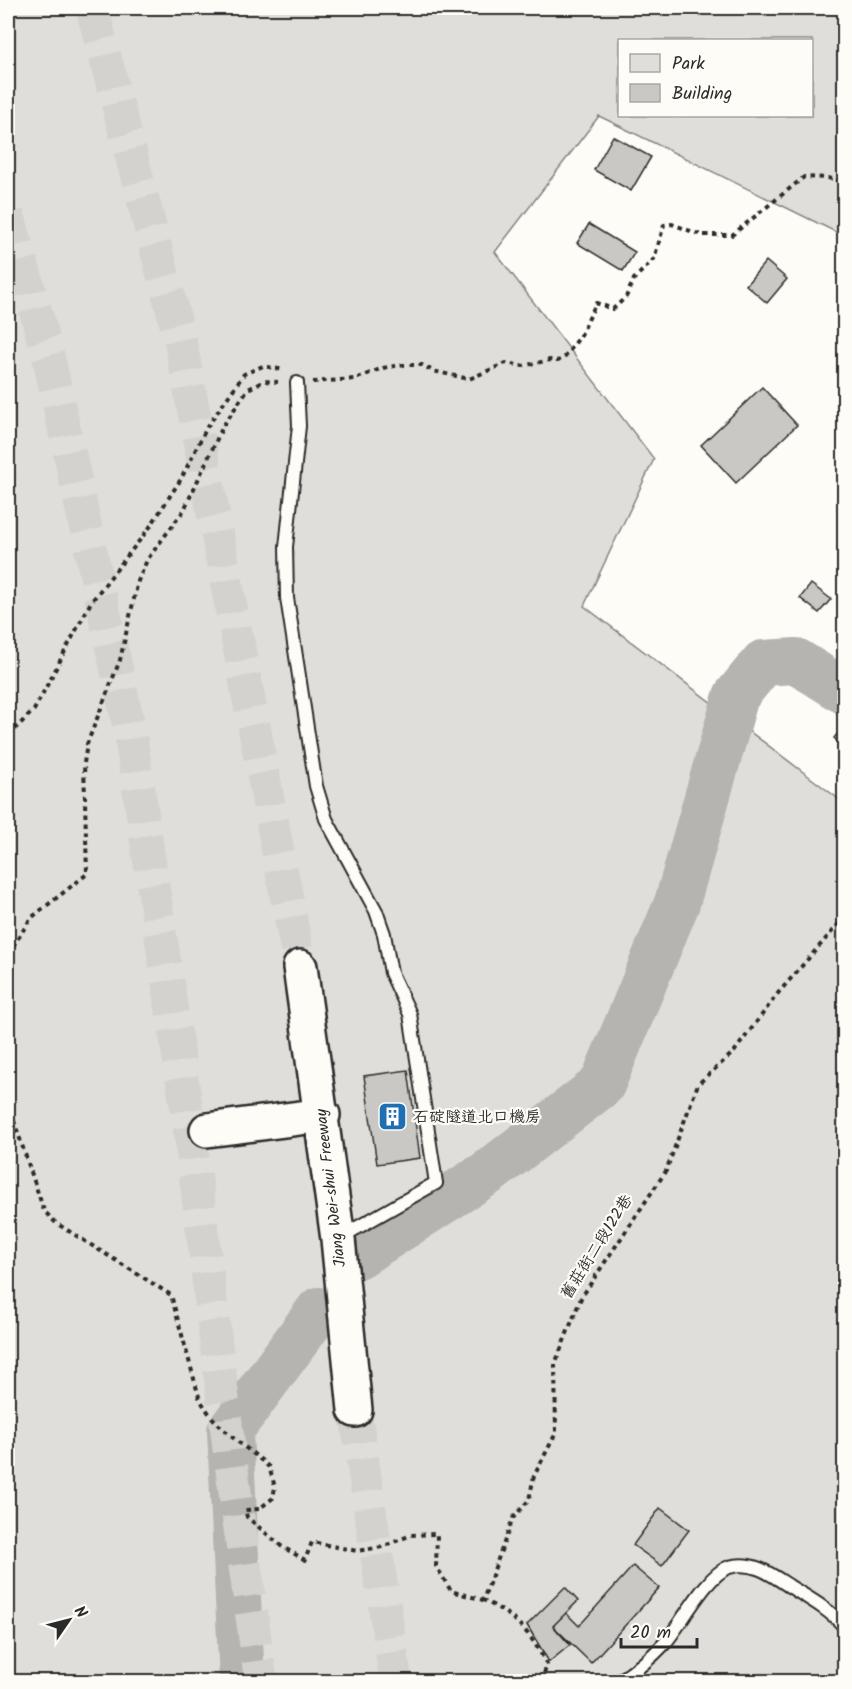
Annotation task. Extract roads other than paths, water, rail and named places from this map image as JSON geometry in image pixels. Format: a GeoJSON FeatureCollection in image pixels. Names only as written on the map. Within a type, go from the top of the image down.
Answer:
{"type":"FeatureCollection","features":[{"type":"Feature","properties":{"kind":"highway","name":"Jiang Wei-shui Freeway"},"geometry":{"type":"LineString","coordinates":[[300,967],[323,1115],[355,1410]]}},
{"type":"Feature","properties":{"kind":"highway"},"geometry":{"type":"LineString","coordinates":[[207,1130],[323,1115]]}},
{"type":"Feature","properties":{"kind":"lane"},"geometry":{"type":"LineString","coordinates":[[297,383],[299,426],[286,547],[287,598],[316,786],[326,819],[376,911],[384,934],[391,973],[410,1014],[436,1184],[338,1239]]}},
{"type":"Feature","properties":{"kind":"lane"},"geometry":{"type":"LineString","coordinates":[[618,1682],[639,1668],[665,1644],[713,1580],[728,1568],[748,1565],[766,1571],[835,1616],[844,1626]]}},
{"type":"Feature","properties":{"kind":"waterway"},"geometry":{"type":"LineString","coordinates":[[358,1256],[489,1172],[602,1085],[677,903],[736,696],[763,663],[796,661],[844,691]]}},
{"type":"Feature","properties":{"kind":"waterway"},"geometry":{"type":"LineString","coordinates":[[242,1682],[230,1431],[319,1310]]}},
{"type":"Feature","properties":{"kind":"tunnel"},"geometry":{"type":"LineString","coordinates":[[92,8],[180,339],[300,967]]}},
{"type":"Feature","properties":{"kind":"tunnel"},"geometry":{"type":"LineString","coordinates":[[8,214],[49,359],[130,731],[190,1132],[261,1682]]}},
{"type":"Feature","properties":{"kind":"tunnel"},"geometry":{"type":"LineString","coordinates":[[355,1410],[396,1682]]}},
{"type":"Feature","properties":{"kind":"place","name":"石碇隧道北口機房"},"geometry":{"type":"Point","coordinates":[392,1117]}}]}
